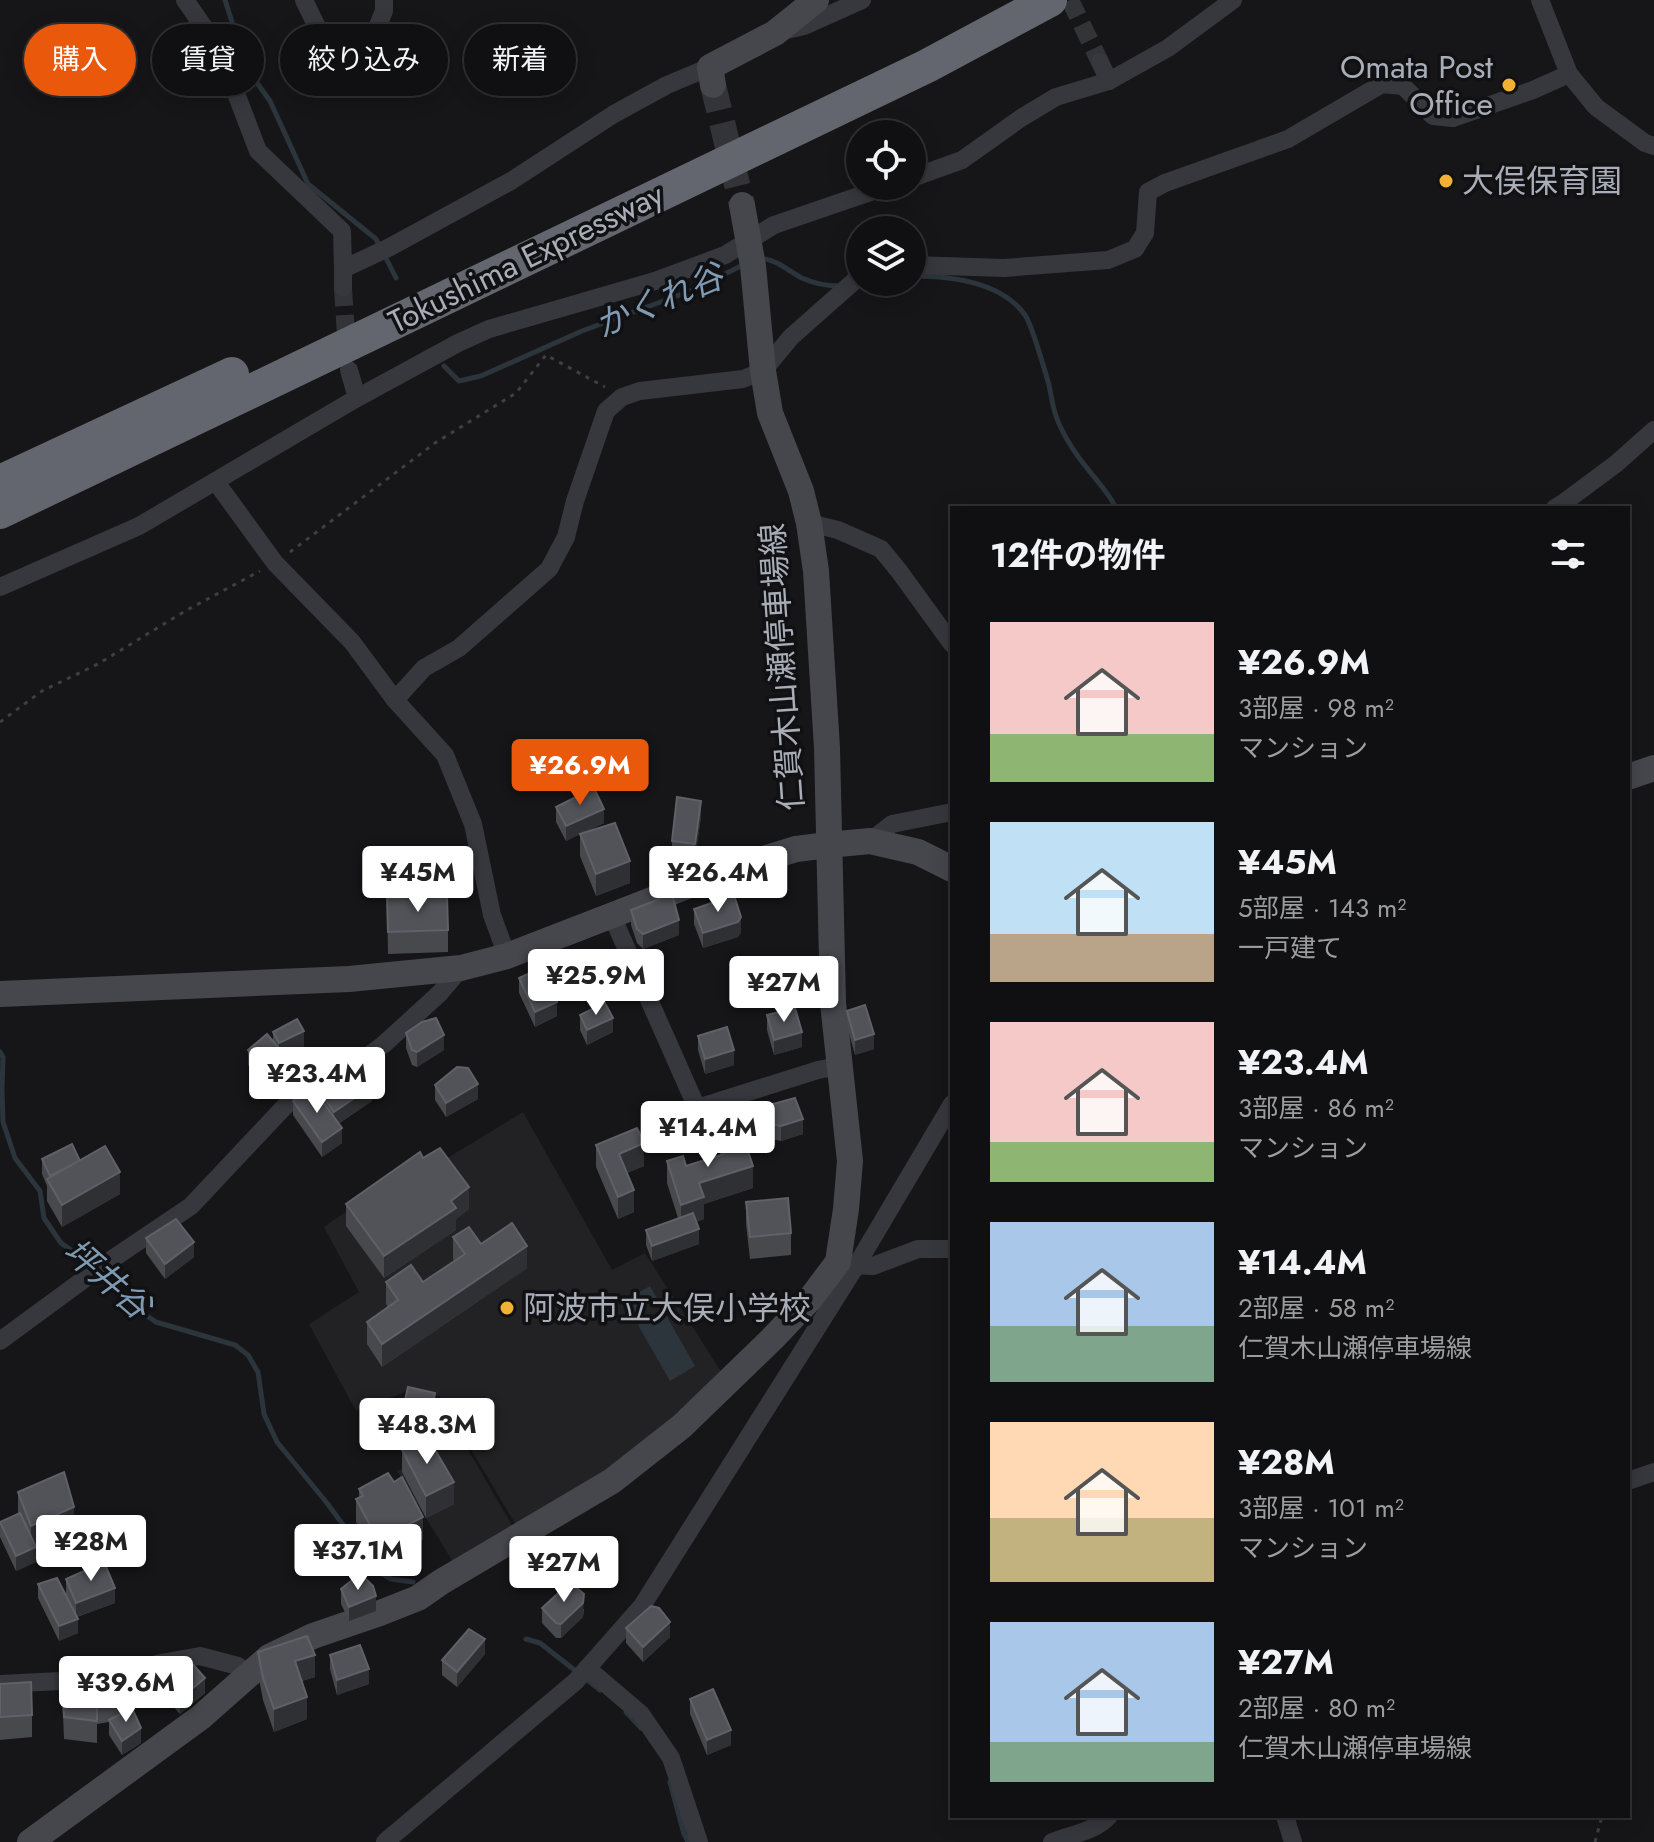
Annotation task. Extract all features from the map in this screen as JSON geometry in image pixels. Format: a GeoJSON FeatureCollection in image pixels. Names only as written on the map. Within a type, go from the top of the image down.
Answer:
{"type":"FeatureCollection","features":[{"type":"Feature","properties":{"kind":"highway","name":"Tokushima Expressway"},"geometry":{"type":"LineString","coordinates":[[0,482],[1042,0]]}},
{"type":"Feature","properties":{"kind":"highway","name":"Tokushima Expressway"},"geometry":{"type":"LineString","coordinates":[[0,512],[927,66],[1050,0]]}},
{"type":"Feature","properties":{"kind":"main road"},"geometry":{"type":"LineString","coordinates":[[712,76],[775,33],[816,0]]}},
{"type":"Feature","properties":{"kind":"main road","name":"仁賀木山瀬停車場線"},"geometry":{"type":"LineString","coordinates":[[30,1842],[201,1717],[269,1657],[290,1646],[418,1598],[612,1481],[682,1426],[847,1264],[846,1209],[850,1161],[833,1003],[825,719],[816,571],[801,491],[770,413],[742,205]]}},
{"type":"Feature","properties":{"kind":"main road"},"geometry":{"type":"LineString","coordinates":[[1630,776],[1654,768]]}},
{"type":"Feature","properties":{"kind":"main road","name":"仁賀木山瀬停車場線"},"geometry":{"type":"LineString","coordinates":[[828,845],[870,841],[918,852],[950,868]]}},
{"type":"Feature","properties":{"kind":"main road"},"geometry":{"type":"LineString","coordinates":[[0,994],[349,979],[461,968],[507,956],[734,868],[796,849],[828,845]]}},
{"type":"Feature","properties":{"kind":"street"},"geometry":{"type":"LineString","coordinates":[[185,0],[219,49],[258,151],[342,231],[343,288]]}},
{"type":"Feature","properties":{"kind":"street"},"geometry":{"type":"LineString","coordinates":[[304,0],[328,50],[348,66],[364,59],[384,11],[384,0]]}},
{"type":"Feature","properties":{"kind":"street"},"geometry":{"type":"LineString","coordinates":[[775,33],[804,26],[862,0]]}},
{"type":"Feature","properties":{"kind":"street"},"geometry":{"type":"LineString","coordinates":[[926,173],[962,160],[1056,97],[1109,81],[1168,48],[1233,0]]}},
{"type":"Feature","properties":{"kind":"street"},"geometry":{"type":"LineString","coordinates":[[1540,0],[1569,74],[1596,107],[1645,143],[1654,146]]}},
{"type":"Feature","properties":{"kind":"street"},"geometry":{"type":"LineString","coordinates":[[1100,62],[1109,81]]}},
{"type":"Feature","properties":{"kind":"street"},"geometry":{"type":"LineString","coordinates":[[926,265],[1004,268],[1108,260],[1135,249],[1145,233],[1148,192],[1288,139],[1382,84],[1403,86],[1433,116],[1453,118],[1569,74]]}},
{"type":"Feature","properties":{"kind":"street"},"geometry":{"type":"LineString","coordinates":[[343,269],[511,181],[614,114],[667,85],[712,76]]}},
{"type":"Feature","properties":{"kind":"street"},"geometry":{"type":"LineString","coordinates":[[0,587],[139,526],[357,398],[458,343],[489,329],[655,281],[725,255],[751,254],[774,225],[847,200]]}},
{"type":"Feature","properties":{"kind":"street"},"geometry":{"type":"LineString","coordinates":[[395,700],[424,668],[459,648],[549,569],[566,537],[606,411],[622,397],[640,391],[743,379],[763,371],[791,337],[846,289]]}},
{"type":"Feature","properties":{"kind":"street"},"geometry":{"type":"LineString","coordinates":[[349,370],[357,398]]}},
{"type":"Feature","properties":{"kind":"street"},"geometry":{"type":"LineString","coordinates":[[1558,506],[1653,435]]}},
{"type":"Feature","properties":{"kind":"street"},"geometry":{"type":"LineString","coordinates":[[216,482],[275,563],[352,642],[395,700],[445,755],[473,824],[492,915],[507,956]]}},
{"type":"Feature","properties":{"kind":"street"},"geometry":{"type":"LineString","coordinates":[[809,523],[838,530],[881,549],[950,641]]}},
{"type":"Feature","properties":{"kind":"street"},"geometry":{"type":"LineString","coordinates":[[870,841],[892,824],[950,812]]}},
{"type":"Feature","properties":{"kind":"street"},"geometry":{"type":"LineString","coordinates":[[612,916],[697,1108],[839,1066]]}},
{"type":"Feature","properties":{"kind":"street"},"geometry":{"type":"LineString","coordinates":[[0,1341],[191,1206],[287,1104],[333,1082],[383,1045],[440,993],[461,968]]}},
{"type":"Feature","properties":{"kind":"street"},"geometry":{"type":"LineString","coordinates":[[391,1840],[581,1674],[642,1606],[847,1264],[950,1107]]}},
{"type":"Feature","properties":{"kind":"street"},"geometry":{"type":"LineString","coordinates":[[847,1264],[873,1266],[918,1249],[950,1249]]}},
{"type":"Feature","properties":{"kind":"street"},"geometry":{"type":"LineString","coordinates":[[1630,1480],[1654,1472]]}},
{"type":"Feature","properties":{"kind":"street"},"geometry":{"type":"LineString","coordinates":[[0,1684],[101,1679],[200,1656],[238,1666],[249,1675]]}},
{"type":"Feature","properties":{"kind":"street"},"geometry":{"type":"LineString","coordinates":[[581,1674],[641,1714],[671,1758],[699,1842]]}},
{"type":"Feature","properties":{"kind":"street"},"geometry":{"type":"LineString","coordinates":[[1052,1842],[1088,1831],[1108,1818]]}},
{"type":"Feature","properties":{"kind":"street"},"geometry":{"type":"LineString","coordinates":[[1286,1818],[1293,1842]]}},
{"type":"Feature","properties":{"kind":"path"},"geometry":{"type":"LineString","coordinates":[[0,722],[42,691],[98,664],[187,610],[275,563],[435,443],[516,393],[546,355],[622,397]]}},
{"type":"Feature","properties":{"kind":"path"},"geometry":{"type":"LineString","coordinates":[[1595,1842],[1601,1818]]}},
{"type":"Feature","properties":{"kind":"shaded area","name":"阿波市立大俣小学校"},"geometry":{"type":"Polygon","coordinates":[[[523,1112],[612,1270],[645,1253],[724,1376],[608,1471],[519,1530],[439,1396],[410,1390],[356,1411],[309,1324],[359,1292],[324,1227],[430,1152],[449,1157],[523,1112]]]}},
{"type":"Feature","properties":{"kind":"shaded area"},"geometry":{"type":"Polygon","coordinates":[[[650,1286],[658,1300],[634,1312],[627,1299],[650,1286]]]}},
{"type":"Feature","properties":{"kind":"shaded area"},"geometry":{"type":"Polygon","coordinates":[[[663,1310],[695,1366],[670,1381],[638,1325],[663,1310]]]}},
{"type":"Feature","properties":{"kind":"shaded area"},"geometry":{"type":"Polygon","coordinates":[[[460,1436],[513,1527],[453,1562],[397,1471],[460,1436]]]}},
{"type":"Feature","properties":{"kind":"building"},"geometry":{"type":"Polygon","coordinates":[[[594,788],[604,809],[566,826],[556,807],[594,788]]]}},
{"type":"Feature","properties":{"kind":"building"},"geometry":{"type":"Polygon","coordinates":[[[677,797],[701,801],[695,844],[672,841],[677,797]]]}},
{"type":"Feature","properties":{"kind":"building"},"geometry":{"type":"Polygon","coordinates":[[[615,823],[630,861],[596,874],[580,834],[615,823]]]}},
{"type":"Feature","properties":{"kind":"building"},"geometry":{"type":"Polygon","coordinates":[[[672,894],[679,920],[643,934],[637,929],[631,910],[672,894]]]}},
{"type":"Feature","properties":{"kind":"building"},"geometry":{"type":"Polygon","coordinates":[[[447,895],[448,930],[388,932],[387,898],[447,895]]]}},
{"type":"Feature","properties":{"kind":"building"},"geometry":{"type":"Polygon","coordinates":[[[734,895],[741,917],[738,922],[703,933],[694,909],[734,895]]]}},
{"type":"Feature","properties":{"kind":"building"},"geometry":{"type":"Polygon","coordinates":[[[541,968],[557,1002],[535,1012],[519,978],[541,968]]]}},
{"type":"Feature","properties":{"kind":"building"},"geometry":{"type":"Polygon","coordinates":[[[605,1003],[613,1018],[587,1030],[580,1015],[605,1003]]]}},
{"type":"Feature","properties":{"kind":"building"},"geometry":{"type":"Polygon","coordinates":[[[865,1005],[874,1034],[855,1040],[847,1011],[865,1005]]]}},
{"type":"Feature","properties":{"kind":"building"},"geometry":{"type":"Polygon","coordinates":[[[795,1008],[802,1032],[774,1040],[767,1015],[795,1008]]]}},
{"type":"Feature","properties":{"kind":"building"},"geometry":{"type":"Polygon","coordinates":[[[436,1018],[444,1035],[417,1052],[412,1050],[406,1033],[422,1022],[436,1018]]]}},
{"type":"Feature","properties":{"kind":"building"},"geometry":{"type":"Polygon","coordinates":[[[297,1019],[304,1031],[279,1043],[273,1032],[297,1019]]]}},
{"type":"Feature","properties":{"kind":"building"},"geometry":{"type":"Polygon","coordinates":[[[727,1027],[734,1050],[705,1059],[698,1036],[727,1027]]]}},
{"type":"Feature","properties":{"kind":"building"},"geometry":{"type":"Polygon","coordinates":[[[267,1034],[292,1064],[265,1079],[248,1050],[267,1034]]]}},
{"type":"Feature","properties":{"kind":"building"},"geometry":{"type":"Polygon","coordinates":[[[361,1060],[374,1078],[367,1081],[372,1086],[334,1112],[318,1090],[361,1060]]]}},
{"type":"Feature","properties":{"kind":"building"},"geometry":{"type":"Polygon","coordinates":[[[457,1067],[468,1068],[478,1084],[446,1103],[435,1085],[457,1067]]]}},
{"type":"Feature","properties":{"kind":"building"},"geometry":{"type":"Polygon","coordinates":[[[312,1087],[342,1128],[322,1142],[293,1101],[312,1087]]]}},
{"type":"Feature","properties":{"kind":"building"},"geometry":{"type":"Polygon","coordinates":[[[795,1098],[803,1119],[781,1126],[771,1124],[766,1106],[795,1098]]]}},
{"type":"Feature","properties":{"kind":"building"},"geometry":{"type":"Polygon","coordinates":[[[637,1128],[644,1143],[619,1154],[634,1190],[618,1197],[596,1145],[637,1128]]]}},
{"type":"Feature","properties":{"kind":"building"},"geometry":{"type":"Polygon","coordinates":[[[743,1136],[753,1166],[699,1183],[704,1197],[681,1205],[667,1161],[683,1156],[686,1166],[724,1154],[720,1143],[743,1136]]]}},
{"type":"Feature","properties":{"kind":"building"},"geometry":{"type":"Polygon","coordinates":[[[72,1144],[80,1161],[50,1176],[42,1159],[72,1144]]]}},
{"type":"Feature","properties":{"kind":"building"},"geometry":{"type":"Polygon","coordinates":[[[105,1146],[120,1172],[62,1205],[47,1179],[105,1146]]]}},
{"type":"Feature","properties":{"kind":"building"},"geometry":{"type":"Polygon","coordinates":[[[440,1148],[469,1187],[451,1201],[456,1208],[384,1256],[346,1204],[420,1152],[423,1158],[440,1148]]]}},
{"type":"Feature","properties":{"kind":"building"},"geometry":{"type":"Polygon","coordinates":[[[788,1198],[791,1233],[750,1237],[746,1202],[788,1198]]]}},
{"type":"Feature","properties":{"kind":"building"},"geometry":{"type":"Polygon","coordinates":[[[693,1213],[699,1229],[652,1246],[646,1230],[693,1213]]]}},
{"type":"Feature","properties":{"kind":"building"},"geometry":{"type":"Polygon","coordinates":[[[176,1219],[194,1242],[165,1264],[146,1238],[176,1219]]]}},
{"type":"Feature","properties":{"kind":"building"},"geometry":{"type":"Polygon","coordinates":[[[512,1223],[527,1246],[382,1344],[367,1322],[398,1300],[386,1282],[411,1265],[423,1282],[465,1254],[453,1237],[469,1227],[481,1244],[512,1223]]]}},
{"type":"Feature","properties":{"kind":"building"},"geometry":{"type":"Polygon","coordinates":[[[408,1387],[435,1393],[428,1436],[398,1431],[408,1387]]]}},
{"type":"Feature","properties":{"kind":"building"},"geometry":{"type":"Polygon","coordinates":[[[427,1436],[454,1482],[426,1496],[402,1450],[427,1436]]]}},
{"type":"Feature","properties":{"kind":"building"},"geometry":{"type":"Polygon","coordinates":[[[64,1472],[74,1507],[31,1526],[18,1492],[64,1472]]]}},
{"type":"Feature","properties":{"kind":"building"},"geometry":{"type":"Polygon","coordinates":[[[388,1473],[394,1482],[402,1477],[423,1517],[378,1540],[356,1499],[363,1496],[359,1489],[388,1473]]]}},
{"type":"Feature","properties":{"kind":"building"},"geometry":{"type":"Polygon","coordinates":[[[20,1513],[36,1547],[16,1556],[0,1522],[20,1513]]]}},
{"type":"Feature","properties":{"kind":"building"},"geometry":{"type":"Polygon","coordinates":[[[104,1562],[115,1588],[76,1603],[66,1579],[104,1562]]]}},
{"type":"Feature","properties":{"kind":"building"},"geometry":{"type":"Polygon","coordinates":[[[57,1578],[78,1619],[59,1626],[38,1584],[57,1578]]]}},
{"type":"Feature","properties":{"kind":"building"},"geometry":{"type":"Polygon","coordinates":[[[358,1579],[366,1579],[373,1586],[376,1596],[349,1607],[341,1589],[358,1579]]]}},
{"type":"Feature","properties":{"kind":"building"},"geometry":{"type":"Polygon","coordinates":[[[567,1585],[584,1594],[583,1603],[561,1624],[556,1623],[542,1608],[567,1585]]]}},
{"type":"Feature","properties":{"kind":"building"},"geometry":{"type":"Polygon","coordinates":[[[651,1606],[659,1608],[670,1622],[643,1647],[626,1628],[651,1606]]]}},
{"type":"Feature","properties":{"kind":"building"},"geometry":{"type":"Polygon","coordinates":[[[469,1629],[485,1639],[457,1672],[442,1660],[469,1629]]]}},
{"type":"Feature","properties":{"kind":"building"},"geometry":{"type":"Polygon","coordinates":[[[307,1636],[315,1655],[295,1661],[307,1697],[274,1709],[258,1652],[307,1636]]]}},
{"type":"Feature","properties":{"kind":"building"},"geometry":{"type":"Polygon","coordinates":[[[360,1645],[369,1669],[337,1680],[330,1655],[360,1645]]]}},
{"type":"Feature","properties":{"kind":"building"},"geometry":{"type":"Polygon","coordinates":[[[188,1659],[205,1678],[180,1699],[162,1679],[188,1659]]]}},
{"type":"Feature","properties":{"kind":"building"},"geometry":{"type":"Polygon","coordinates":[[[120,1663],[128,1697],[97,1702],[97,1721],[64,1717],[61,1665],[120,1663]]]}},
{"type":"Feature","properties":{"kind":"building"},"geometry":{"type":"Polygon","coordinates":[[[31,1682],[32,1715],[0,1717],[0,1684],[31,1682]]]}},
{"type":"Feature","properties":{"kind":"building"},"geometry":{"type":"Polygon","coordinates":[[[713,1689],[731,1730],[707,1740],[690,1699],[713,1689]]]}},
{"type":"Feature","properties":{"kind":"building"},"geometry":{"type":"Polygon","coordinates":[[[132,1708],[141,1728],[122,1741],[109,1720],[132,1708]]]}},
{"type":"Feature","properties":{"kind":"waterway","name":"かくれ谷"},"geometry":{"type":"LineString","coordinates":[[225,0],[247,69],[270,101],[308,184],[376,239],[380,247]]}},
{"type":"Feature","properties":{"kind":"waterway","name":"かくれ谷"},"geometry":{"type":"LineString","coordinates":[[385,256],[396,278]]}},
{"type":"Feature","properties":{"kind":"waterway","name":"かくれ谷"},"geometry":{"type":"LineString","coordinates":[[761,258],[812,282],[840,286]]}},
{"type":"Feature","properties":{"kind":"waterway","name":"かくれ谷"},"geometry":{"type":"LineString","coordinates":[[444,366],[459,381],[481,376],[582,331],[693,290],[745,264]]}},
{"type":"Feature","properties":{"kind":"waterway","name":"かくれ谷"},"geometry":{"type":"LineString","coordinates":[[926,276],[958,279],[989,288],[1003,295],[1025,315],[1038,348],[1060,426],[1115,506]]}},
{"type":"Feature","properties":{"kind":"waterway","name":"坪井谷"},"geometry":{"type":"LineString","coordinates":[[0,1052],[3,1057],[3,1122],[15,1158],[40,1191],[44,1218],[61,1243],[92,1267]]}},
{"type":"Feature","properties":{"kind":"waterway","name":"坪井谷"},"geometry":{"type":"LineString","coordinates":[[99,1274],[131,1305],[156,1322],[235,1345],[248,1355],[258,1372],[264,1414],[277,1442],[377,1571],[391,1579],[413,1582]]}},
{"type":"Feature","properties":{"kind":"waterway","name":"坪井谷"},"geometry":{"type":"LineString","coordinates":[[526,1639],[540,1643],[600,1690]]}},
{"type":"Feature","properties":{"kind":"waterway","name":"坪井谷"},"geometry":{"type":"LineString","coordinates":[[626,1712],[641,1728]]}},
{"type":"Feature","properties":{"kind":"waterway","name":"坪井谷"},"geometry":{"type":"LineString","coordinates":[[670,1782],[688,1842]]}},
{"type":"Feature","properties":{"kind":"tunnel"},"geometry":{"type":"LineString","coordinates":[[1070,0],[1100,62]]}},
{"type":"Feature","properties":{"kind":"tunnel"},"geometry":{"type":"LineString","coordinates":[[713,85],[742,205]]}},
{"type":"Feature","properties":{"kind":"tunnel"},"geometry":{"type":"LineString","coordinates":[[343,288],[347,351]]}},
{"type":"Feature","properties":{"kind":"place","name":"Omata Post Office"},"geometry":{"type":"Point","coordinates":[1509,85]}},
{"type":"Feature","properties":{"kind":"place","name":"大俣保育園"},"geometry":{"type":"Point","coordinates":[1446,181]}},
{"type":"Feature","properties":{"kind":"place","name":"阿波市立大俣小学校"},"geometry":{"type":"Point","coordinates":[507,1308]}}]}
